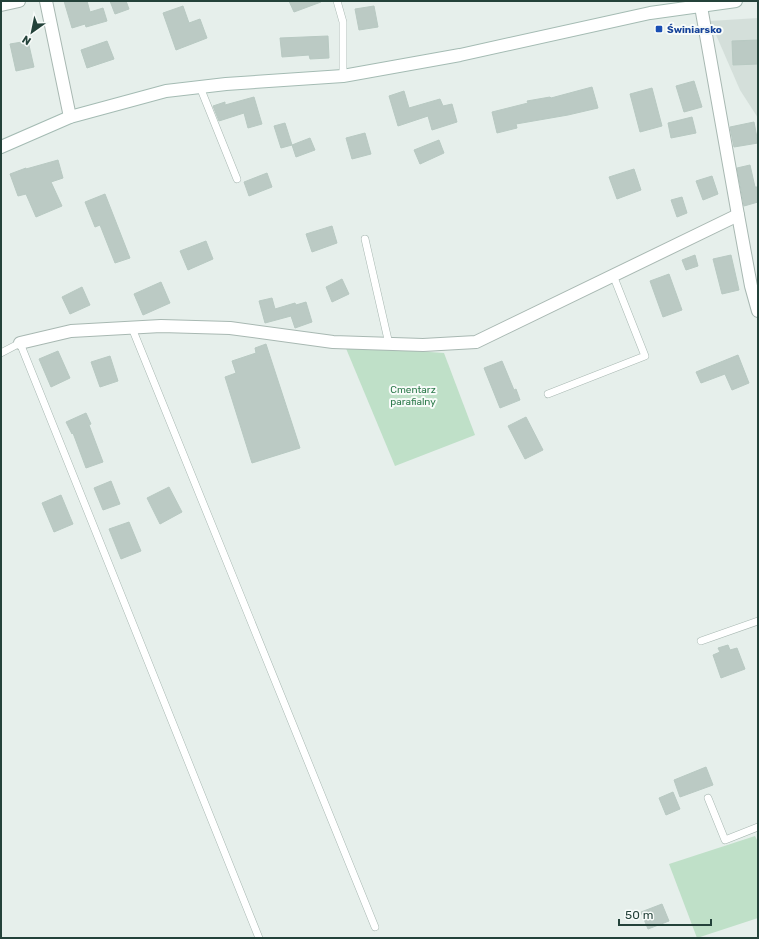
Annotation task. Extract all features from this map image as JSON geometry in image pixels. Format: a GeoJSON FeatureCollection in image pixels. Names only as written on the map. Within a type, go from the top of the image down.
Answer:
{"type":"FeatureCollection","features":[{"type":"Feature","properties":{"kind":"street"},"geometry":{"type":"LineString","coordinates":[[1,5],[19,1]]}},
{"type":"Feature","properties":{"kind":"street"},"geometry":{"type":"LineString","coordinates":[[46,1],[70,117]]}},
{"type":"Feature","properties":{"kind":"street"},"geometry":{"type":"LineString","coordinates":[[1,146],[70,117],[166,91],[226,84],[343,76],[460,55],[701,3],[736,1]]}},
{"type":"Feature","properties":{"kind":"street"},"geometry":{"type":"LineString","coordinates":[[701,3],[751,286],[758,311]]}},
{"type":"Feature","properties":{"kind":"street"},"geometry":{"type":"LineString","coordinates":[[20,343],[71,331],[161,326],[230,328],[333,342],[423,345],[476,342],[738,215]]}},
{"type":"Feature","properties":{"kind":"lane"},"geometry":{"type":"LineString","coordinates":[[337,1],[343,22],[343,76]]}},
{"type":"Feature","properties":{"kind":"lane"},"geometry":{"type":"LineString","coordinates":[[200,87],[237,179]]}},
{"type":"Feature","properties":{"kind":"lane"},"geometry":{"type":"LineString","coordinates":[[365,239],[389,344]]}},
{"type":"Feature","properties":{"kind":"lane"},"geometry":{"type":"LineString","coordinates":[[548,394],[645,356],[613,275]]}},
{"type":"Feature","properties":{"kind":"lane"},"geometry":{"type":"LineString","coordinates":[[132,328],[375,927]]}},
{"type":"Feature","properties":{"kind":"lane"},"geometry":{"type":"LineString","coordinates":[[1,353],[20,343],[259,938]]}},
{"type":"Feature","properties":{"kind":"lane"},"geometry":{"type":"LineString","coordinates":[[701,641],[758,621]]}},
{"type":"Feature","properties":{"kind":"lane"},"geometry":{"type":"LineString","coordinates":[[708,798],[725,840],[758,827]]}},
{"type":"Feature","properties":{"kind":"shaded area"},"geometry":{"type":"Polygon","coordinates":[[[758,18],[758,118],[740,90],[710,21],[758,18]]]}},
{"type":"Feature","properties":{"kind":"green space","name":"Cmentarz parafialny"},"geometry":{"type":"Polygon","coordinates":[[[345,346],[444,353],[475,435],[395,466],[345,346]]]}},
{"type":"Feature","properties":{"kind":"green space"},"geometry":{"type":"Polygon","coordinates":[[[755,836],[758,842],[758,918],[697,938],[669,864],[755,836]]]}},
{"type":"Feature","properties":{"kind":"building"},"geometry":{"type":"Polygon","coordinates":[[[64,1],[87,1],[90,12],[103,8],[107,21],[86,27],[85,24],[72,28],[64,1]]]}},
{"type":"Feature","properties":{"kind":"building"},"geometry":{"type":"Polygon","coordinates":[[[110,1],[126,1],[129,9],[115,14],[110,1]]]}},
{"type":"Feature","properties":{"kind":"building"},"geometry":{"type":"Polygon","coordinates":[[[289,1],[321,1],[321,2],[294,12],[289,1]]]}},
{"type":"Feature","properties":{"kind":"building"},"geometry":{"type":"Polygon","coordinates":[[[183,6],[189,23],[200,19],[207,38],[176,50],[163,13],[183,6]]]}},
{"type":"Feature","properties":{"kind":"building"},"geometry":{"type":"Polygon","coordinates":[[[374,6],[378,27],[359,30],[355,9],[374,6]]]}},
{"type":"Feature","properties":{"kind":"building"},"geometry":{"type":"Polygon","coordinates":[[[328,36],[329,58],[310,59],[309,55],[282,57],[280,38],[328,36]]]}},
{"type":"Feature","properties":{"kind":"building"},"geometry":{"type":"Polygon","coordinates":[[[758,40],[758,64],[733,65],[732,41],[758,40]]]}},
{"type":"Feature","properties":{"kind":"building"},"geometry":{"type":"Polygon","coordinates":[[[28,41],[34,67],[16,71],[10,44],[28,41]]]}},
{"type":"Feature","properties":{"kind":"building"},"geometry":{"type":"Polygon","coordinates":[[[107,41],[114,59],[87,68],[81,50],[107,41]]]}},
{"type":"Feature","properties":{"kind":"building"},"geometry":{"type":"Polygon","coordinates":[[[694,81],[702,107],[684,112],[676,86],[694,81]]]}},
{"type":"Feature","properties":{"kind":"building"},"geometry":{"type":"Polygon","coordinates":[[[592,87],[598,108],[516,124],[517,128],[497,133],[492,112],[528,103],[527,101],[551,98],[592,87]]]}},
{"type":"Feature","properties":{"kind":"building"},"geometry":{"type":"Polygon","coordinates":[[[652,88],[662,126],[640,132],[630,94],[652,88]]]}},
{"type":"Feature","properties":{"kind":"building"},"geometry":{"type":"Polygon","coordinates":[[[404,91],[409,108],[440,99],[443,106],[452,104],[457,122],[432,130],[428,116],[398,126],[389,96],[404,91]]]}},
{"type":"Feature","properties":{"kind":"building"},"geometry":{"type":"Polygon","coordinates":[[[254,97],[262,124],[248,128],[244,113],[219,121],[213,106],[225,102],[225,105],[254,97]]]}},
{"type":"Feature","properties":{"kind":"building"},"geometry":{"type":"Polygon","coordinates":[[[692,117],[696,133],[671,138],[668,123],[692,117]]]}},
{"type":"Feature","properties":{"kind":"building"},"geometry":{"type":"Polygon","coordinates":[[[754,122],[758,143],[734,147],[730,127],[754,122]]]}},
{"type":"Feature","properties":{"kind":"building"},"geometry":{"type":"Polygon","coordinates":[[[285,123],[292,145],[281,148],[274,126],[285,123]]]}},
{"type":"Feature","properties":{"kind":"building"},"geometry":{"type":"Polygon","coordinates":[[[365,133],[371,154],[352,159],[346,138],[365,133]]]}},
{"type":"Feature","properties":{"kind":"building"},"geometry":{"type":"Polygon","coordinates":[[[310,138],[315,150],[296,157],[292,145],[310,138]]]}},
{"type":"Feature","properties":{"kind":"building"},"geometry":{"type":"Polygon","coordinates":[[[439,140],[444,153],[420,164],[414,150],[439,140]]]}},
{"type":"Feature","properties":{"kind":"building"},"geometry":{"type":"Polygon","coordinates":[[[58,160],[63,178],[51,182],[62,206],[36,217],[26,194],[18,196],[10,174],[26,168],[58,160]]]}},
{"type":"Feature","properties":{"kind":"building"},"geometry":{"type":"Polygon","coordinates":[[[750,165],[755,187],[758,187],[758,202],[744,206],[737,168],[750,165]]]}},
{"type":"Feature","properties":{"kind":"building"},"geometry":{"type":"Polygon","coordinates":[[[634,169],[641,190],[617,199],[609,177],[634,169]]]}},
{"type":"Feature","properties":{"kind":"building"},"geometry":{"type":"Polygon","coordinates":[[[267,173],[272,187],[249,196],[244,182],[267,173]]]}},
{"type":"Feature","properties":{"kind":"building"},"geometry":{"type":"Polygon","coordinates":[[[712,176],[718,194],[703,200],[696,181],[712,176]]]}},
{"type":"Feature","properties":{"kind":"building"},"geometry":{"type":"Polygon","coordinates":[[[105,194],[130,258],[115,263],[100,225],[95,227],[85,202],[105,194]]]}},
{"type":"Feature","properties":{"kind":"building"},"geometry":{"type":"Polygon","coordinates":[[[682,197],[687,213],[677,217],[671,200],[682,197]]]}},
{"type":"Feature","properties":{"kind":"building"},"geometry":{"type":"Polygon","coordinates":[[[332,226],[337,243],[312,252],[306,234],[332,226]]]}},
{"type":"Feature","properties":{"kind":"building"},"geometry":{"type":"Polygon","coordinates":[[[206,241],[213,259],[188,270],[180,251],[206,241]]]}},
{"type":"Feature","properties":{"kind":"building"},"geometry":{"type":"Polygon","coordinates":[[[695,255],[698,266],[686,270],[682,260],[695,255]]]}},
{"type":"Feature","properties":{"kind":"building"},"geometry":{"type":"Polygon","coordinates":[[[731,255],[739,290],[722,294],[713,259],[731,255]]]}},
{"type":"Feature","properties":{"kind":"building"},"geometry":{"type":"Polygon","coordinates":[[[669,274],[682,310],[663,317],[650,281],[669,274]]]}},
{"type":"Feature","properties":{"kind":"building"},"geometry":{"type":"Polygon","coordinates":[[[342,279],[349,294],[332,302],[326,287],[342,279]]]}},
{"type":"Feature","properties":{"kind":"building"},"geometry":{"type":"Polygon","coordinates":[[[161,282],[170,303],[143,315],[134,294],[161,282]]]}},
{"type":"Feature","properties":{"kind":"building"},"geometry":{"type":"Polygon","coordinates":[[[82,287],[90,305],[70,314],[62,297],[82,287]]]}},
{"type":"Feature","properties":{"kind":"building"},"geometry":{"type":"Polygon","coordinates":[[[272,298],[275,309],[295,303],[296,305],[306,302],[312,322],[295,328],[291,316],[265,323],[259,301],[272,298]]]}},
{"type":"Feature","properties":{"kind":"building"},"geometry":{"type":"Polygon","coordinates":[[[266,344],[300,448],[252,463],[225,377],[236,373],[232,361],[256,353],[255,348],[266,344]]]}},
{"type":"Feature","properties":{"kind":"building"},"geometry":{"type":"Polygon","coordinates":[[[58,351],[70,378],[51,387],[39,359],[58,351]]]}},
{"type":"Feature","properties":{"kind":"building"},"geometry":{"type":"Polygon","coordinates":[[[738,355],[749,383],[732,390],[725,374],[701,383],[696,372],[738,355]]]}},
{"type":"Feature","properties":{"kind":"building"},"geometry":{"type":"Polygon","coordinates":[[[110,356],[118,381],[100,387],[91,362],[110,356]]]}},
{"type":"Feature","properties":{"kind":"building"},"geometry":{"type":"Polygon","coordinates":[[[502,361],[514,390],[516,389],[520,400],[500,408],[484,368],[502,361]]]}},
{"type":"Feature","properties":{"kind":"building"},"geometry":{"type":"Polygon","coordinates":[[[86,413],[103,462],[86,468],[73,433],[72,434],[66,422],[86,413]]]}},
{"type":"Feature","properties":{"kind":"building"},"geometry":{"type":"Polygon","coordinates":[[[526,417],[543,450],[525,459],[508,426],[526,417]]]}},
{"type":"Feature","properties":{"kind":"building"},"geometry":{"type":"Polygon","coordinates":[[[111,481],[120,504],[103,510],[94,488],[111,481]]]}},
{"type":"Feature","properties":{"kind":"building"},"geometry":{"type":"Polygon","coordinates":[[[169,487],[182,512],[160,524],[147,498],[169,487]]]}},
{"type":"Feature","properties":{"kind":"building"},"geometry":{"type":"Polygon","coordinates":[[[61,495],[73,524],[54,532],[42,503],[61,495]]]}},
{"type":"Feature","properties":{"kind":"building"},"geometry":{"type":"Polygon","coordinates":[[[129,522],[141,551],[121,559],[109,529],[129,522]]]}},
{"type":"Feature","properties":{"kind":"building"},"geometry":{"type":"Polygon","coordinates":[[[728,645],[730,650],[737,648],[745,669],[721,678],[713,655],[720,652],[718,648],[728,645]]]}},
{"type":"Feature","properties":{"kind":"building"},"geometry":{"type":"Polygon","coordinates":[[[706,767],[713,785],[680,797],[674,780],[706,767]]]}},
{"type":"Feature","properties":{"kind":"building"},"geometry":{"type":"Polygon","coordinates":[[[673,792],[680,809],[666,815],[659,798],[673,792]]]}},
{"type":"Feature","properties":{"kind":"building"},"geometry":{"type":"Polygon","coordinates":[[[662,904],[669,921],[648,929],[641,912],[662,904]]]}},
{"type":"Feature","properties":{"kind":"place","name":"Świniarsko"},"geometry":{"type":"Point","coordinates":[659,29]}}]}
